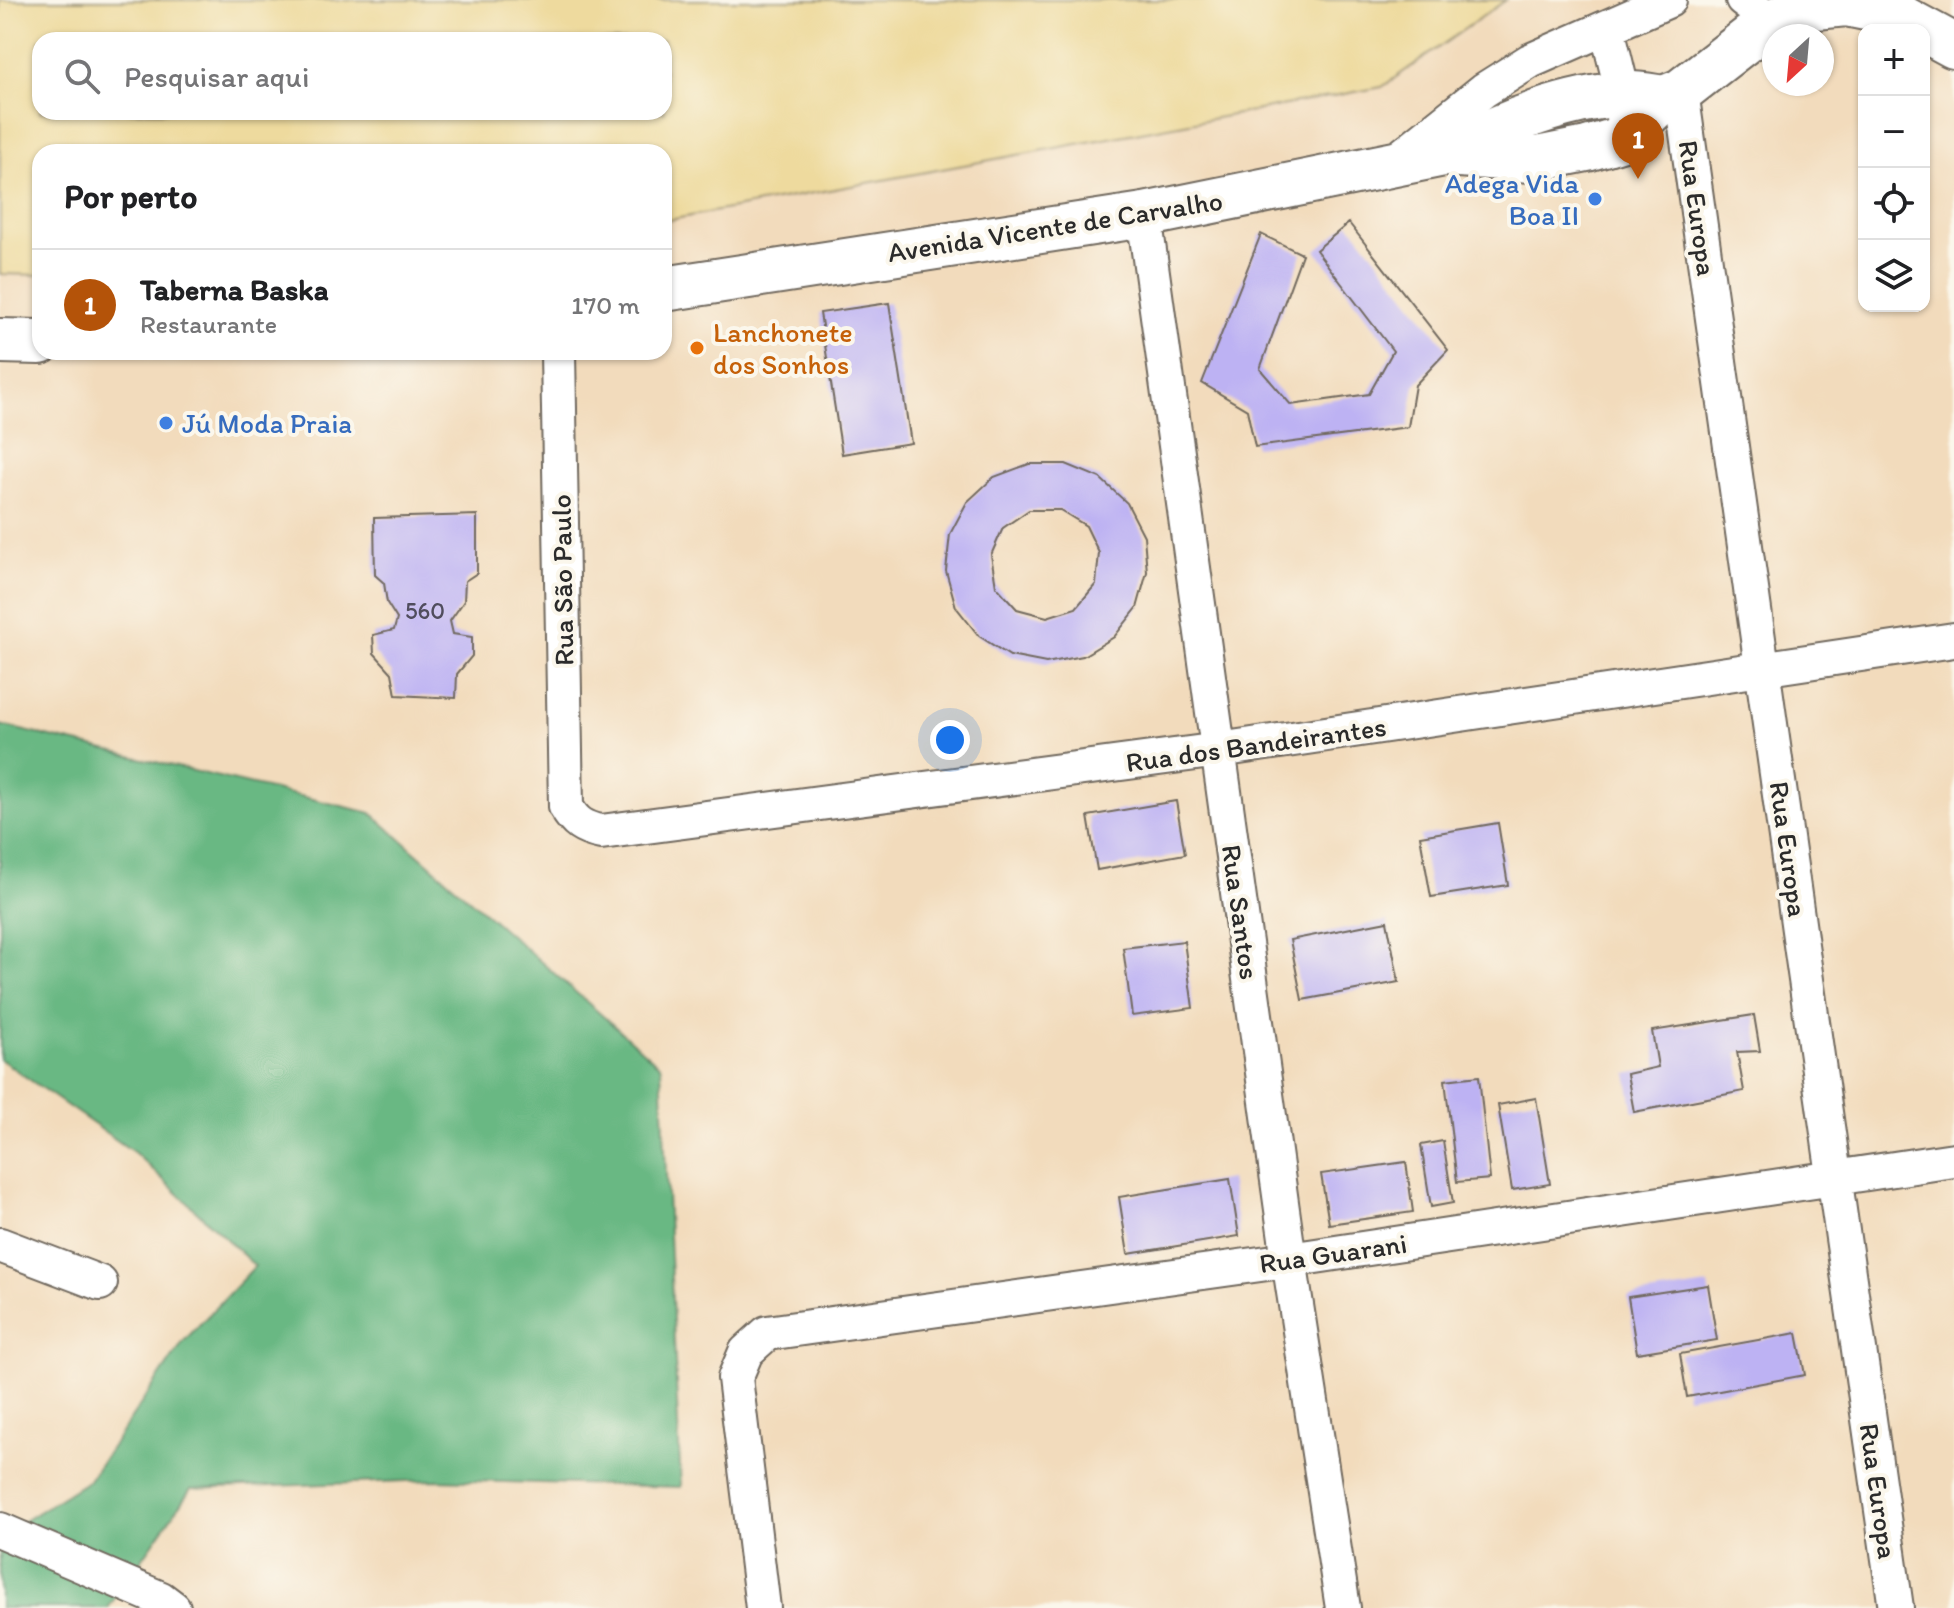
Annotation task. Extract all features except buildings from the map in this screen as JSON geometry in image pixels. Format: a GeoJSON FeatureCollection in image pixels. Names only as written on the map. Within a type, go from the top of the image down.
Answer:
{"type":"FeatureCollection","features":[{"type":"Feature","properties":{"kind":"main road"},"geometry":{"type":"LineString","coordinates":[[1656,94],[1757,11],[1846,4],[1895,14],[1954,46]]}},
{"type":"Feature","properties":{"kind":"main road","name":"Avenida Vicente de Carvalho"},"geometry":{"type":"LineString","coordinates":[[1444,154],[1532,160],[1587,149],[1623,138],[1656,94]]}},
{"type":"Feature","properties":{"kind":"main road","name":"Avenida Vicente de Carvalho"},"geometry":{"type":"LineString","coordinates":[[672,288],[1144,215],[1444,154],[1514,120],[1656,94]]}},
{"type":"Feature","properties":{"kind":"main road"},"geometry":{"type":"LineString","coordinates":[[0,341],[32,342]]}},
{"type":"Feature","properties":{"kind":"street"},"geometry":{"type":"LineString","coordinates":[[1390,165],[1484,90],[1530,61],[1669,0]]}},
{"type":"Feature","properties":{"kind":"street","name":"Rua Europa"},"geometry":{"type":"LineString","coordinates":[[1607,28],[1656,94],[1765,669],[1832,1177],[1896,1608]]}},
{"type":"Feature","properties":{"kind":"street","name":"Rua Santos"},"geometry":{"type":"LineString","coordinates":[[1144,215],[1289,1260],[1343,1608]]}},
{"type":"Feature","properties":{"kind":"street","name":"Rua São Paulo"},"geometry":{"type":"LineString","coordinates":[[558,360],[566,807]]}},
{"type":"Feature","properties":{"kind":"street","name":"Rua dos Bandeirantes"},"geometry":{"type":"LineString","coordinates":[[566,807],[573,820],[585,828],[601,832],[1219,750],[1954,640]]}},
{"type":"Feature","properties":{"kind":"street","name":"Rua Guarani"},"geometry":{"type":"LineString","coordinates":[[763,1608],[735,1378],[746,1352],[767,1333],[1289,1260],[1954,1160]]}},
{"type":"Feature","properties":{"kind":"street"},"geometry":{"type":"LineString","coordinates":[[0,1245],[100,1283]]}},
{"type":"Feature","properties":{"kind":"street"},"geometry":{"type":"LineString","coordinates":[[0,1530],[161,1599],[173,1608]]}},
{"type":"Feature","properties":{"kind":"green space"},"geometry":{"type":"Polygon","coordinates":[[[0,725],[371,813],[661,1067],[681,1487],[434,1480],[191,1489],[108,1608],[0,1608],[0,1536],[89,1480],[184,1341],[255,1266],[135,1153],[0,1059],[0,725]]]}},
{"type":"Feature","properties":{"kind":"sand"},"geometry":{"type":"Polygon","coordinates":[[[0,0],[1506,0],[1382,87],[672,220],[672,144],[32,144],[32,275],[0,274],[0,0]]]}},
{"type":"Feature","properties":{"kind":"place","name":"Taberna Baska"},"geometry":{"type":"Point","coordinates":[1638,179]}},
{"type":"Feature","properties":{"kind":"place","name":"Adega Vida Boa II"},"geometry":{"type":"Point","coordinates":[1595,199]}},
{"type":"Feature","properties":{"kind":"place","name":"Lanchonete dos Sonhos"},"geometry":{"type":"Point","coordinates":[697,348]}},
{"type":"Feature","properties":{"kind":"place","name":"Jú Moda Praia"},"geometry":{"type":"Point","coordinates":[166,423]}}]}
